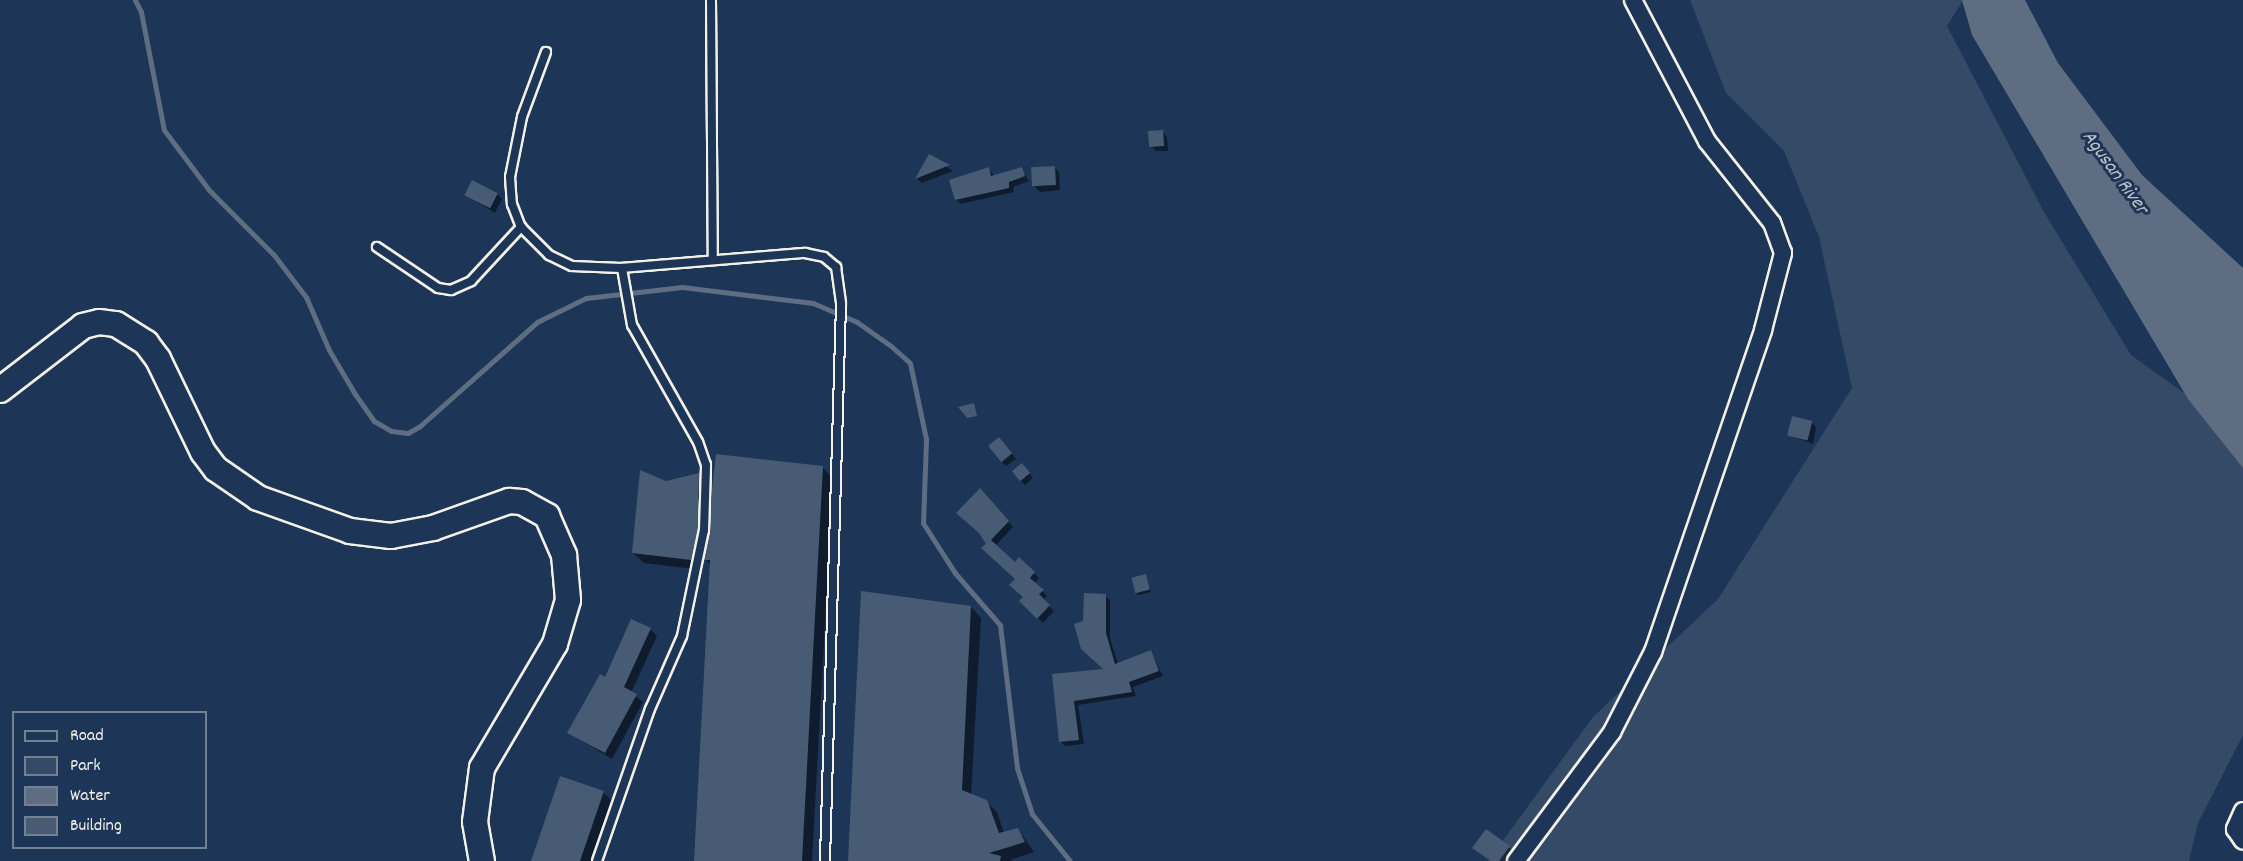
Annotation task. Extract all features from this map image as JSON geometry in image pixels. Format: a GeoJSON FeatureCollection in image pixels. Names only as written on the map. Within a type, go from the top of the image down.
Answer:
{"type":"FeatureCollection","features":[{"type":"Feature","properties":{"kind":"main road"},"geometry":{"type":"LineString","coordinates":[[0,390],[83,326],[99,322],[116,324],[146,342],[158,359],[203,452],[216,469],[258,498],[350,531],[391,536],[433,528],[509,501],[522,502],[547,516],[564,555],[568,600],[555,644],[482,768],[474,822],[482,861]]}},
{"type":"Feature","properties":{"kind":"street"},"geometry":{"type":"LineString","coordinates":[[1516,861],[1612,732],[1653,652],[1759,341],[1783,253],[1772,223],[1707,141],[1633,0]]}},
{"type":"Feature","properties":{"kind":"street"},"geometry":{"type":"LineString","coordinates":[[2243,811],[2235,829],[2243,841]]}},
{"type":"Feature","properties":{"kind":"lane"},"geometry":{"type":"LineString","coordinates":[[711,0],[713,258]]}},
{"type":"Feature","properties":{"kind":"lane"},"geometry":{"type":"LineString","coordinates":[[546,52],[522,117],[510,177],[512,204],[521,227],[543,250],[572,266],[622,268],[713,258],[816,254],[836,267],[841,304],[838,334],[825,861]]}},
{"type":"Feature","properties":{"kind":"lane"},"geometry":{"type":"LineString","coordinates":[[377,247],[438,288],[452,290],[477,276],[521,227]]}},
{"type":"Feature","properties":{"kind":"lane"},"geometry":{"type":"LineString","coordinates":[[597,861],[650,709],[682,636],[704,530],[706,465],[698,442],[632,325],[622,268]]}},
{"type":"Feature","properties":{"kind":"green space"},"geometry":{"type":"Polygon","coordinates":[[[1690,0],[1963,0],[1947,26],[2044,212],[2131,355],[2243,435],[2243,735],[2198,823],[2189,861],[1488,861],[1593,717],[1718,599],[1852,388],[1819,237],[1784,151],[1726,93],[1690,0]]]}},
{"type":"Feature","properties":{"kind":"water","name":"Agusan River"},"geometry":{"type":"Polygon","coordinates":[[[1962,0],[2025,0],[2058,63],[2142,175],[2243,268],[2243,468],[2188,399],[1972,35],[1962,0]]]}},
{"type":"Feature","properties":{"kind":"building"},"geometry":{"type":"Polygon","coordinates":[[[1163,130],[1164,146],[1149,147],[1148,131],[1163,130]]]}},
{"type":"Feature","properties":{"kind":"building"},"geometry":{"type":"Polygon","coordinates":[[[929,154],[950,165],[915,179],[929,154]]]}},
{"type":"Feature","properties":{"kind":"building"},"geometry":{"type":"Polygon","coordinates":[[[1055,166],[1056,185],[1032,186],[1031,167],[1055,166]]]}},
{"type":"Feature","properties":{"kind":"building"},"geometry":{"type":"Polygon","coordinates":[[[989,167],[991,176],[1022,167],[1025,176],[1009,182],[1009,188],[955,200],[949,180],[989,167]]]}},
{"type":"Feature","properties":{"kind":"building"},"geometry":{"type":"Polygon","coordinates":[[[472,180],[498,193],[490,208],[464,195],[472,180]]]}},
{"type":"Feature","properties":{"kind":"building"},"geometry":{"type":"Polygon","coordinates":[[[974,403],[977,416],[967,418],[958,407],[974,403]]]}},
{"type":"Feature","properties":{"kind":"building"},"geometry":{"type":"Polygon","coordinates":[[[1792,416],[1812,421],[1808,440],[1787,435],[1792,416]]]}},
{"type":"Feature","properties":{"kind":"building"},"geometry":{"type":"Polygon","coordinates":[[[999,437],[1012,453],[1001,462],[988,446],[999,437]]]}},
{"type":"Feature","properties":{"kind":"building"},"geometry":{"type":"Polygon","coordinates":[[[716,454],[823,466],[802,861],[694,861],[710,560],[704,560],[716,454]]]}},
{"type":"Feature","properties":{"kind":"building"},"geometry":{"type":"Polygon","coordinates":[[[1022,463],[1030,473],[1020,481],[1012,471],[1022,463]]]}},
{"type":"Feature","properties":{"kind":"building"},"geometry":{"type":"Polygon","coordinates":[[[640,470],[666,481],[699,473],[698,529],[691,560],[632,553],[640,470]]]}},
{"type":"Feature","properties":{"kind":"building"},"geometry":{"type":"Polygon","coordinates":[[[980,488],[1009,521],[991,540],[1015,562],[1019,557],[1035,572],[1030,578],[1044,590],[1039,594],[1050,605],[1037,619],[1019,601],[1023,597],[1009,585],[1015,579],[981,548],[986,544],[979,533],[956,513],[980,488]]]}},
{"type":"Feature","properties":{"kind":"building"},"geometry":{"type":"Polygon","coordinates":[[[1146,574],[1150,590],[1135,593],[1131,578],[1146,574]]]}},
{"type":"Feature","properties":{"kind":"building"},"geometry":{"type":"Polygon","coordinates":[[[861,591],[971,606],[962,790],[987,800],[999,833],[1018,828],[1025,842],[989,853],[1001,856],[1000,861],[848,861],[861,591]]]}},
{"type":"Feature","properties":{"kind":"building"},"geometry":{"type":"Polygon","coordinates":[[[1084,593],[1106,594],[1106,633],[1115,664],[1151,650],[1159,671],[1129,682],[1132,692],[1074,701],[1079,740],[1059,742],[1052,674],[1103,669],[1081,649],[1074,624],[1083,621],[1084,593]]]}},
{"type":"Feature","properties":{"kind":"building"},"geometry":{"type":"Polygon","coordinates":[[[631,619],[651,628],[624,687],[637,694],[605,753],[567,733],[600,674],[605,677],[631,619]]]}},
{"type":"Feature","properties":{"kind":"building"},"geometry":{"type":"Polygon","coordinates":[[[560,776],[604,791],[580,861],[531,861],[560,776]]]}},
{"type":"Feature","properties":{"kind":"building"},"geometry":{"type":"Polygon","coordinates":[[[1486,829],[1510,846],[1499,861],[1491,861],[1472,848],[1486,829]]]}},
{"type":"Feature","properties":{"kind":"waterway"},"geometry":{"type":"LineString","coordinates":[[135,0],[141,12],[164,130],[209,190],[274,255],[306,297],[329,350],[355,394],[374,421],[391,431],[408,433],[420,426],[537,322],[586,298],[682,287],[813,303],[857,322],[891,346],[910,363],[926,439],[923,523],[955,573],[1000,625],[1017,768],[1032,814],[1070,861]]}}]}
